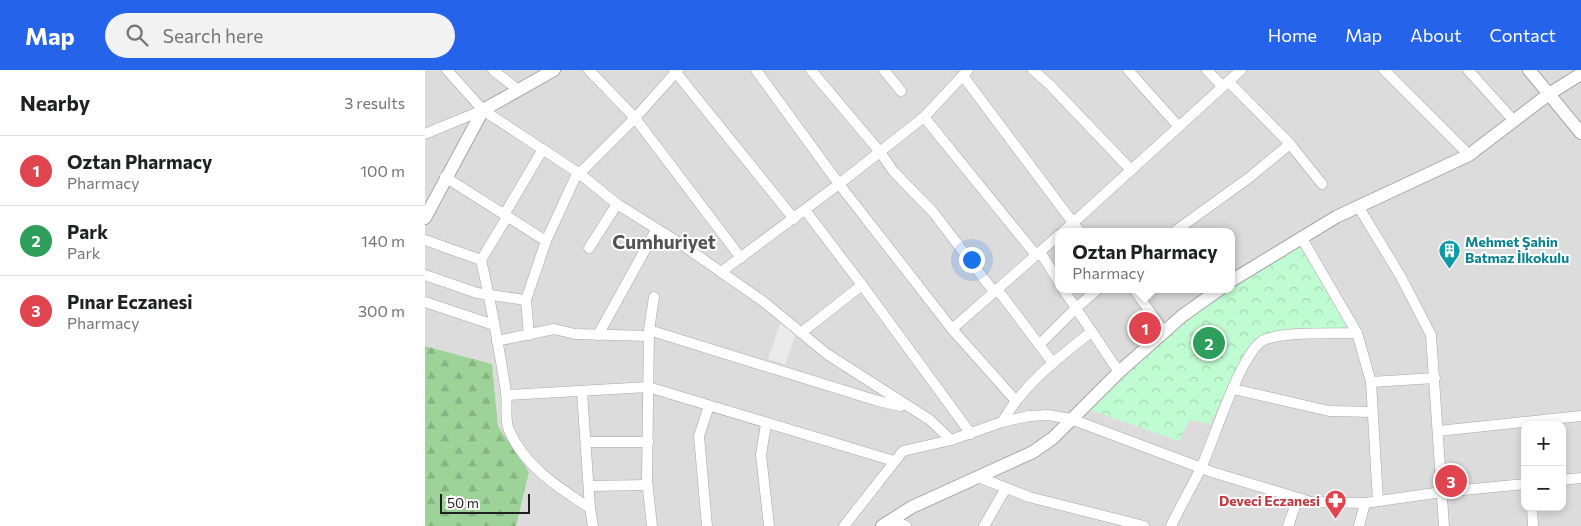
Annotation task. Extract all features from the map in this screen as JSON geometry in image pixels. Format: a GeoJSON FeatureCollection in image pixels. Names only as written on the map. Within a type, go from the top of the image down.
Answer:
{"type":"FeatureCollection","features":[{"type":"Feature","properties":{"kind":"street"},"geometry":{"type":"LineString","coordinates":[[447,70],[483,110],[543,148],[580,174],[617,204],[681,244],[721,272],[763,302],[827,354],[930,420],[951,440]]}},
{"type":"Feature","properties":{"kind":"street"},"geometry":{"type":"LineString","coordinates":[[493,70],[517,90]]}},
{"type":"Feature","properties":{"kind":"street"},"geometry":{"type":"LineString","coordinates":[[425,134],[483,110],[554,70]]}},
{"type":"Feature","properties":{"kind":"street"},"geometry":{"type":"LineString","coordinates":[[589,70],[635,118],[741,258]]}},
{"type":"Feature","properties":{"kind":"street"},"geometry":{"type":"LineString","coordinates":[[756,70],[839,184],[952,329],[1015,400]]}},
{"type":"Feature","properties":{"kind":"street"},"geometry":{"type":"LineString","coordinates":[[811,70],[880,152],[894,172],[933,212],[1053,363]]}},
{"type":"Feature","properties":{"kind":"street"},"geometry":{"type":"LineString","coordinates":[[899,70],[887,74],[901,91]]}},
{"type":"Feature","properties":{"kind":"street"},"geometry":{"type":"LineString","coordinates":[[1033,70],[1051,85],[1131,170]]}},
{"type":"Feature","properties":{"kind":"street"},"geometry":{"type":"LineString","coordinates":[[1128,70],[1179,127]]}},
{"type":"Feature","properties":{"kind":"street"},"geometry":{"type":"LineString","coordinates":[[1207,70],[1225,83],[1290,144],[1321,184]]}},
{"type":"Feature","properties":{"kind":"street"},"geometry":{"type":"LineString","coordinates":[[1067,228],[1241,70]]}},
{"type":"Feature","properties":{"kind":"street"},"geometry":{"type":"LineString","coordinates":[[1384,70],[1469,155]]}},
{"type":"Feature","properties":{"kind":"street"},"geometry":{"type":"LineString","coordinates":[[1468,70],[1514,121]]}},
{"type":"Feature","properties":{"kind":"street"},"geometry":{"type":"LineString","coordinates":[[1529,70],[1581,133]]}},
{"type":"Feature","properties":{"kind":"street"},"geometry":{"type":"LineString","coordinates":[[529,335],[527,300],[546,241],[575,178],[635,118],[676,71],[794,219]]}},
{"type":"Feature","properties":{"kind":"street"},"geometry":{"type":"LineString","coordinates":[[721,272],[794,219],[924,117],[965,73],[1077,228]]}},
{"type":"Feature","properties":{"kind":"street"},"geometry":{"type":"LineString","coordinates":[[1235,279],[1301,238],[1359,206],[1469,155],[1549,94],[1581,74]]}},
{"type":"Feature","properties":{"kind":"street"},"geometry":{"type":"LineString","coordinates":[[425,218],[445,177],[483,110]]}},
{"type":"Feature","properties":{"kind":"street"},"geometry":{"type":"LineString","coordinates":[[924,117],[1055,277]]}},
{"type":"Feature","properties":{"kind":"street"},"geometry":{"type":"LineString","coordinates":[[1182,228],[1250,177],[1290,144]]}},
{"type":"Feature","properties":{"kind":"street"},"geometry":{"type":"LineString","coordinates":[[543,148],[481,260],[489,294],[506,395],[507,428],[518,447],[532,465],[561,489],[590,508]]}},
{"type":"Feature","properties":{"kind":"street"},"geometry":{"type":"LineString","coordinates":[[445,177],[546,241]]}},
{"type":"Feature","properties":{"kind":"street"},"geometry":{"type":"LineString","coordinates":[[589,248],[617,204]]}},
{"type":"Feature","properties":{"kind":"street"},"geometry":{"type":"LineString","coordinates":[[1359,206],[1401,277],[1431,335],[1444,526]]}},
{"type":"Feature","properties":{"kind":"street"},"geometry":{"type":"LineString","coordinates":[[805,210],[971,434]]}},
{"type":"Feature","properties":{"kind":"street"},"geometry":{"type":"LineString","coordinates":[[598,334],[656,230]]}},
{"type":"Feature","properties":{"kind":"street"},"geometry":{"type":"LineString","coordinates":[[1301,238],[1357,333],[1371,382],[1378,501]]}},
{"type":"Feature","properties":{"kind":"street"},"geometry":{"type":"LineString","coordinates":[[952,329],[1055,239]]}},
{"type":"Feature","properties":{"kind":"street"},"geometry":{"type":"LineString","coordinates":[[425,240],[481,260]]}},
{"type":"Feature","properties":{"kind":"street"},"geometry":{"type":"LineString","coordinates":[[425,275],[477,293],[527,300]]}},
{"type":"Feature","properties":{"kind":"street"},"geometry":{"type":"LineString","coordinates":[[801,333],[862,285]]}},
{"type":"Feature","properties":{"kind":"street"},"geometry":{"type":"LineString","coordinates":[[1065,293],[1119,372]]}},
{"type":"Feature","properties":{"kind":"street"},"geometry":{"type":"LineString","coordinates":[[1039,345],[1075,309],[1094,293]]}},
{"type":"Feature","properties":{"kind":"street"},"geometry":{"type":"LineString","coordinates":[[1137,293],[1164,332]]}},
{"type":"Feature","properties":{"kind":"street"},"geometry":{"type":"LineString","coordinates":[[886,523],[912,506],[1033,452],[1053,438],[1119,372],[1164,332],[1215,293]]}},
{"type":"Feature","properties":{"kind":"street"},"geometry":{"type":"LineString","coordinates":[[652,526],[647,485],[648,387],[649,333],[655,297]]}},
{"type":"Feature","properties":{"kind":"street"},"geometry":{"type":"LineString","coordinates":[[425,302],[494,325]]}},
{"type":"Feature","properties":{"kind":"street"},"geometry":{"type":"LineString","coordinates":[[497,341],[554,329],[598,334],[649,333],[878,401],[907,407]]}},
{"type":"Feature","properties":{"kind":"street"},"geometry":{"type":"LineString","coordinates":[[1002,422],[1015,400],[1053,363],[1091,332]]}},
{"type":"Feature","properties":{"kind":"street"},"geometry":{"type":"LineString","coordinates":[[1171,526],[1201,468],[1233,389],[1252,353],[1262,341],[1277,336],[1357,333]]}},
{"type":"Feature","properties":{"kind":"street"},"geometry":{"type":"LineString","coordinates":[[1371,382],[1435,378]]}},
{"type":"Feature","properties":{"kind":"street"},"geometry":{"type":"LineString","coordinates":[[506,395],[648,387],[894,461]]}},
{"type":"Feature","properties":{"kind":"street"},"geometry":{"type":"LineString","coordinates":[[1233,389],[1329,411],[1372,412]]}},
{"type":"Feature","properties":{"kind":"street"},"geometry":{"type":"LineString","coordinates":[[582,392],[590,508],[593,526]]}},
{"type":"Feature","properties":{"kind":"street"},"geometry":{"type":"LineString","coordinates":[[707,526],[699,436],[709,406]]}},
{"type":"Feature","properties":{"kind":"street"},"geometry":{"type":"LineString","coordinates":[[844,526],[903,451],[951,440],[1002,422],[1048,415],[1071,419],[1201,468],[1311,502],[1365,503],[1442,492],[1521,484]]}},
{"type":"Feature","properties":{"kind":"street"},"geometry":{"type":"LineString","coordinates":[[1438,431],[1581,416]]}},
{"type":"Feature","properties":{"kind":"street"},"geometry":{"type":"LineString","coordinates":[[766,424],[761,455],[769,526]]}},
{"type":"Feature","properties":{"kind":"street"},"geometry":{"type":"LineString","coordinates":[[586,442],[648,442]]}},
{"type":"Feature","properties":{"kind":"street"},"geometry":{"type":"LineString","coordinates":[[978,477],[1029,497],[1144,526]]}},
{"type":"Feature","properties":{"kind":"street"},"geometry":{"type":"LineString","coordinates":[[1566,480],[1581,478]]}},
{"type":"Feature","properties":{"kind":"street"},"geometry":{"type":"LineString","coordinates":[[589,486],[647,485]]}},
{"type":"Feature","properties":{"kind":"street"},"geometry":{"type":"LineString","coordinates":[[984,526],[1006,488]]}},
{"type":"Feature","properties":{"kind":"street"},"geometry":{"type":"LineString","coordinates":[[1288,526],[1298,498]]}},
{"type":"Feature","properties":{"kind":"street"},"geometry":{"type":"LineString","coordinates":[[1359,526],[1365,503]]}},
{"type":"Feature","properties":{"kind":"street"},"geometry":{"type":"LineString","coordinates":[[1532,511],[1533,526]]}},
{"type":"Feature","properties":{"kind":"street"},"geometry":{"type":"LineString","coordinates":[[886,523],[906,526]]}},
{"type":"Feature","properties":{"kind":"shaded area"},"geometry":{"type":"Polygon","coordinates":[[[425,70],[1581,70],[1581,526],[516,526],[529,472],[498,426],[492,364],[425,346],[425,70]]]}},
{"type":"Feature","properties":{"kind":"shaded area"},"geometry":{"type":"Polygon","coordinates":[[[781,321],[797,331],[785,364],[768,359],[781,321]]]}},
{"type":"Feature","properties":{"kind":"green space"},"geometry":{"type":"Polygon","coordinates":[[[1302,243],[1349,325],[1337,329],[1295,328],[1262,335],[1241,361],[1210,424],[1189,420],[1179,441],[1090,410],[1153,350],[1204,307],[1225,293],[1235,293],[1235,287],[1302,243]]]}},
{"type":"Feature","properties":{"kind":"green space"},"geometry":{"type":"Polygon","coordinates":[[[425,346],[492,364],[498,426],[529,472],[516,526],[425,526],[425,346]]]}},
{"type":"Feature","properties":{"kind":"place","name":"Mehmet Şahin Batmaz İlkokulu"},"geometry":{"type":"Point","coordinates":[1449,269]}},
{"type":"Feature","properties":{"kind":"place","name":"Oztan Pharmacy"},"geometry":{"type":"Point","coordinates":[1145,328]}},
{"type":"Feature","properties":{"kind":"place","name":"Park"},"geometry":{"type":"Point","coordinates":[1209,343]}},
{"type":"Feature","properties":{"kind":"place","name":"Pınar Eczanesi"},"geometry":{"type":"Point","coordinates":[1451,481]}},
{"type":"Feature","properties":{"kind":"place","name":"Deveci Eczanesi"},"geometry":{"type":"Point","coordinates":[1336,520]}},
{"type":"Feature","properties":{"kind":"district","name":"Cumhuriyet"},"geometry":{"type":"Point","coordinates":[664,242]}}]}
